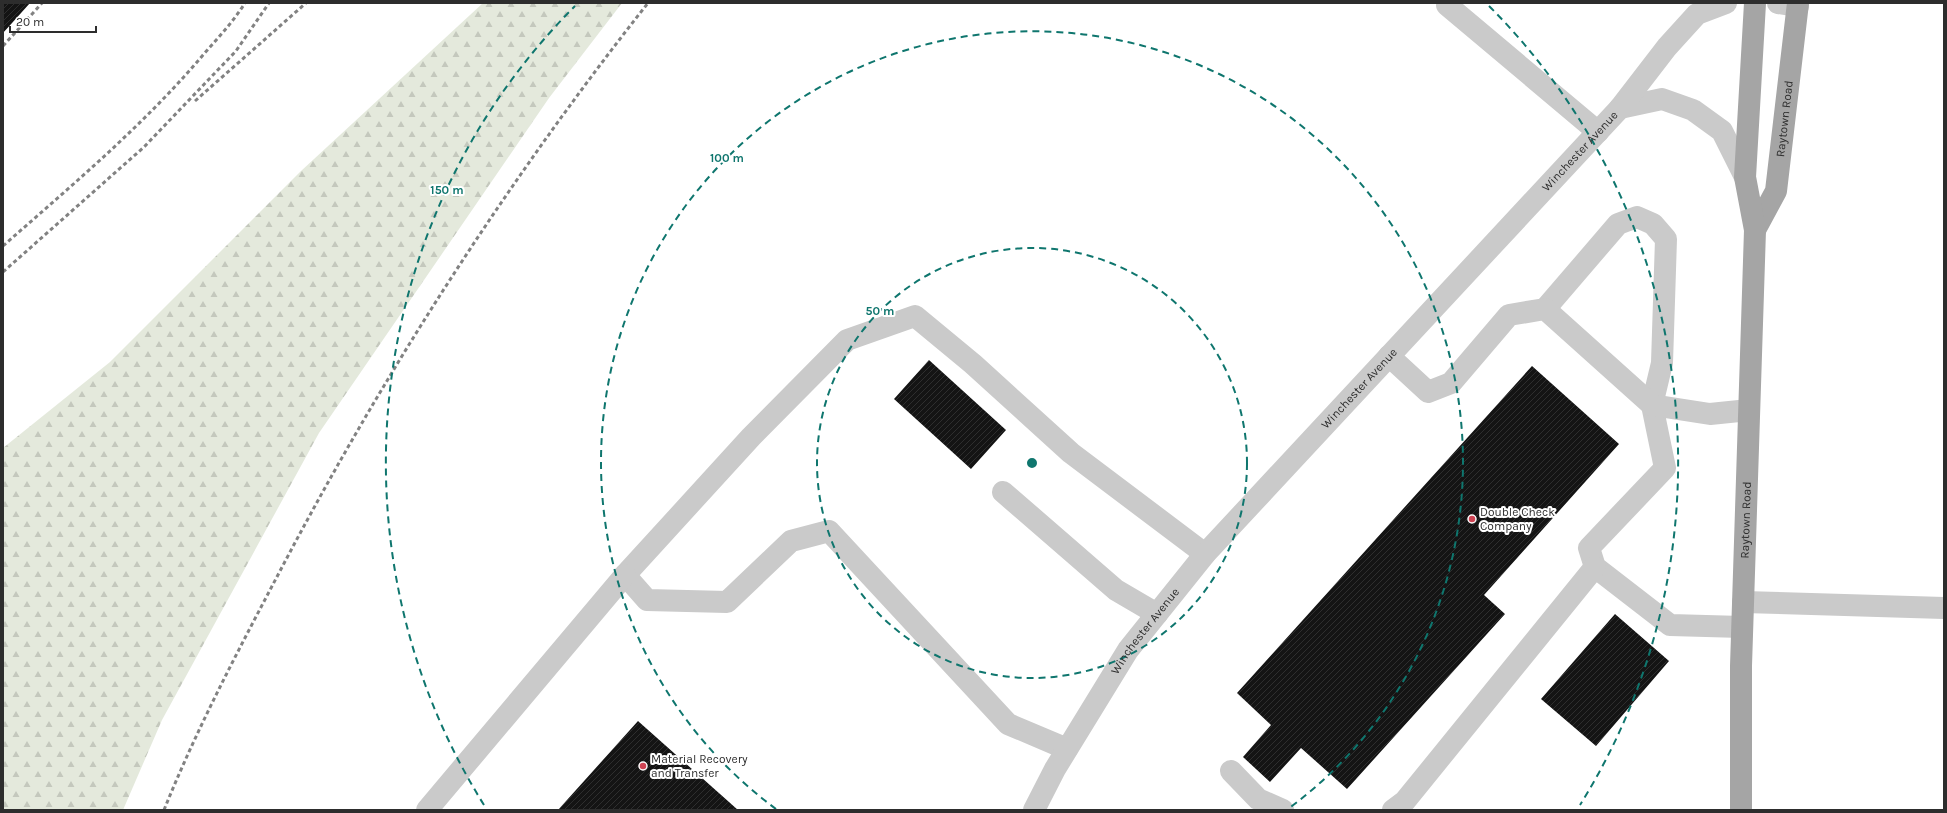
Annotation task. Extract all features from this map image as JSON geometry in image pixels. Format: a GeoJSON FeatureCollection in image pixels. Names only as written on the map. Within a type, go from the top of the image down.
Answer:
{"type":"FeatureCollection","features":[{"type":"Feature","properties":{"kind":"main road","name":"Raytown Road"},"geometry":{"type":"LineString","coordinates":[[1741,810],[1742,628],[1755,230],[1745,177],[1755,3]]}},
{"type":"Feature","properties":{"kind":"main road","name":"Raytown Road"},"geometry":{"type":"LineString","coordinates":[[1755,230],[1776,191],[1791,4]]}},
{"type":"Feature","properties":{"kind":"street"},"geometry":{"type":"LineString","coordinates":[[1449,3],[1447,5],[1598,132]]}},
{"type":"Feature","properties":{"kind":"street","name":"Winchester Avenue"},"geometry":{"type":"LineString","coordinates":[[1034,810],[1068,749],[1128,650],[1205,554],[1620,108],[1667,47],[1697,14],[1726,3]]}},
{"type":"Feature","properties":{"kind":"street"},"geometry":{"type":"LineString","coordinates":[[1620,108],[1662,99],[1693,110],[1722,131],[1745,177]]}},
{"type":"Feature","properties":{"kind":"street"},"geometry":{"type":"LineString","coordinates":[[1389,356],[1428,392],[1451,383],[1509,314],[1545,309],[1618,224],[1637,217],[1653,224],[1666,239],[1662,363],[1652,404],[1665,468],[1589,548],[1595,567],[1670,625],[1742,628]]}},
{"type":"Feature","properties":{"kind":"street"},"geometry":{"type":"LineString","coordinates":[[1545,309],[1652,404],[1710,414],[1749,410]]}},
{"type":"Feature","properties":{"kind":"street"},"geometry":{"type":"LineString","coordinates":[[427,810],[626,575],[751,437],[847,340],[915,316],[973,364],[1071,452],[1205,554]]}},
{"type":"Feature","properties":{"kind":"street"},"geometry":{"type":"LineString","coordinates":[[1003,492],[1116,590],[1157,614]]}},
{"type":"Feature","properties":{"kind":"street"},"geometry":{"type":"LineString","coordinates":[[626,575],[647,600],[727,602],[791,542],[829,531],[1008,724],[1068,749]]}},
{"type":"Feature","properties":{"kind":"street"},"geometry":{"type":"LineString","coordinates":[[1393,810],[1405,801],[1595,567]]}},
{"type":"Feature","properties":{"kind":"street"},"geometry":{"type":"LineString","coordinates":[[1743,602],[1944,608]]}},
{"type":"Feature","properties":{"kind":"street"},"geometry":{"type":"LineString","coordinates":[[1231,771],[1258,799],[1283,810]]}},
{"type":"Feature","properties":{"kind":"green space"},"geometry":{"type":"Polygon","coordinates":[[[483,3],[622,3],[549,98],[319,433],[162,720],[123,810],[3,810],[3,448],[110,362],[301,171],[483,3]]]}},
{"type":"Feature","properties":{"kind":"building"},"geometry":{"type":"Polygon","coordinates":[[[3,3],[30,3],[3,33],[3,3]]]}},
{"type":"Feature","properties":{"kind":"building"},"geometry":{"type":"Polygon","coordinates":[[[929,360],[1006,430],[971,469],[894,399],[929,360]]]}},
{"type":"Feature","properties":{"kind":"building","name":"Double Check Company"},"geometry":{"type":"Polygon","coordinates":[[[1532,366],[1619,444],[1484,595],[1505,614],[1347,789],[1301,748],[1270,782],[1243,757],[1271,725],[1237,693],[1532,366]]]}},
{"type":"Feature","properties":{"kind":"building"},"geometry":{"type":"Polygon","coordinates":[[[1615,614],[1669,661],[1596,746],[1541,699],[1615,614]]]}},
{"type":"Feature","properties":{"kind":"building","name":"Material Recovery and Transfer"},"geometry":{"type":"Polygon","coordinates":[[[638,721],[738,810],[558,810],[638,721]]]}},
{"type":"Feature","properties":{"kind":"railway"},"geometry":{"type":"LineString","coordinates":[[3,46],[42,3]]}},
{"type":"Feature","properties":{"kind":"railway"},"geometry":{"type":"LineString","coordinates":[[3,246],[132,131],[180,81],[220,36],[245,3]]}},
{"type":"Feature","properties":{"kind":"railway"},"geometry":{"type":"LineString","coordinates":[[3,272],[144,147],[236,51],[269,3]]}},
{"type":"Feature","properties":{"kind":"railway"},"geometry":{"type":"LineString","coordinates":[[195,101],[306,3]]}},
{"type":"Feature","properties":{"kind":"railway"},"geometry":{"type":"LineString","coordinates":[[164,810],[190,749],[234,659],[320,496],[362,423],[451,278],[498,208],[546,138],[648,3]]}},
{"type":"Feature","properties":{"kind":"place","name":"Double Check Company"},"geometry":{"type":"Point","coordinates":[1472,519]}},
{"type":"Feature","properties":{"kind":"place","name":"Material Recovery and Transfer"},"geometry":{"type":"Point","coordinates":[643,766]}}]}
